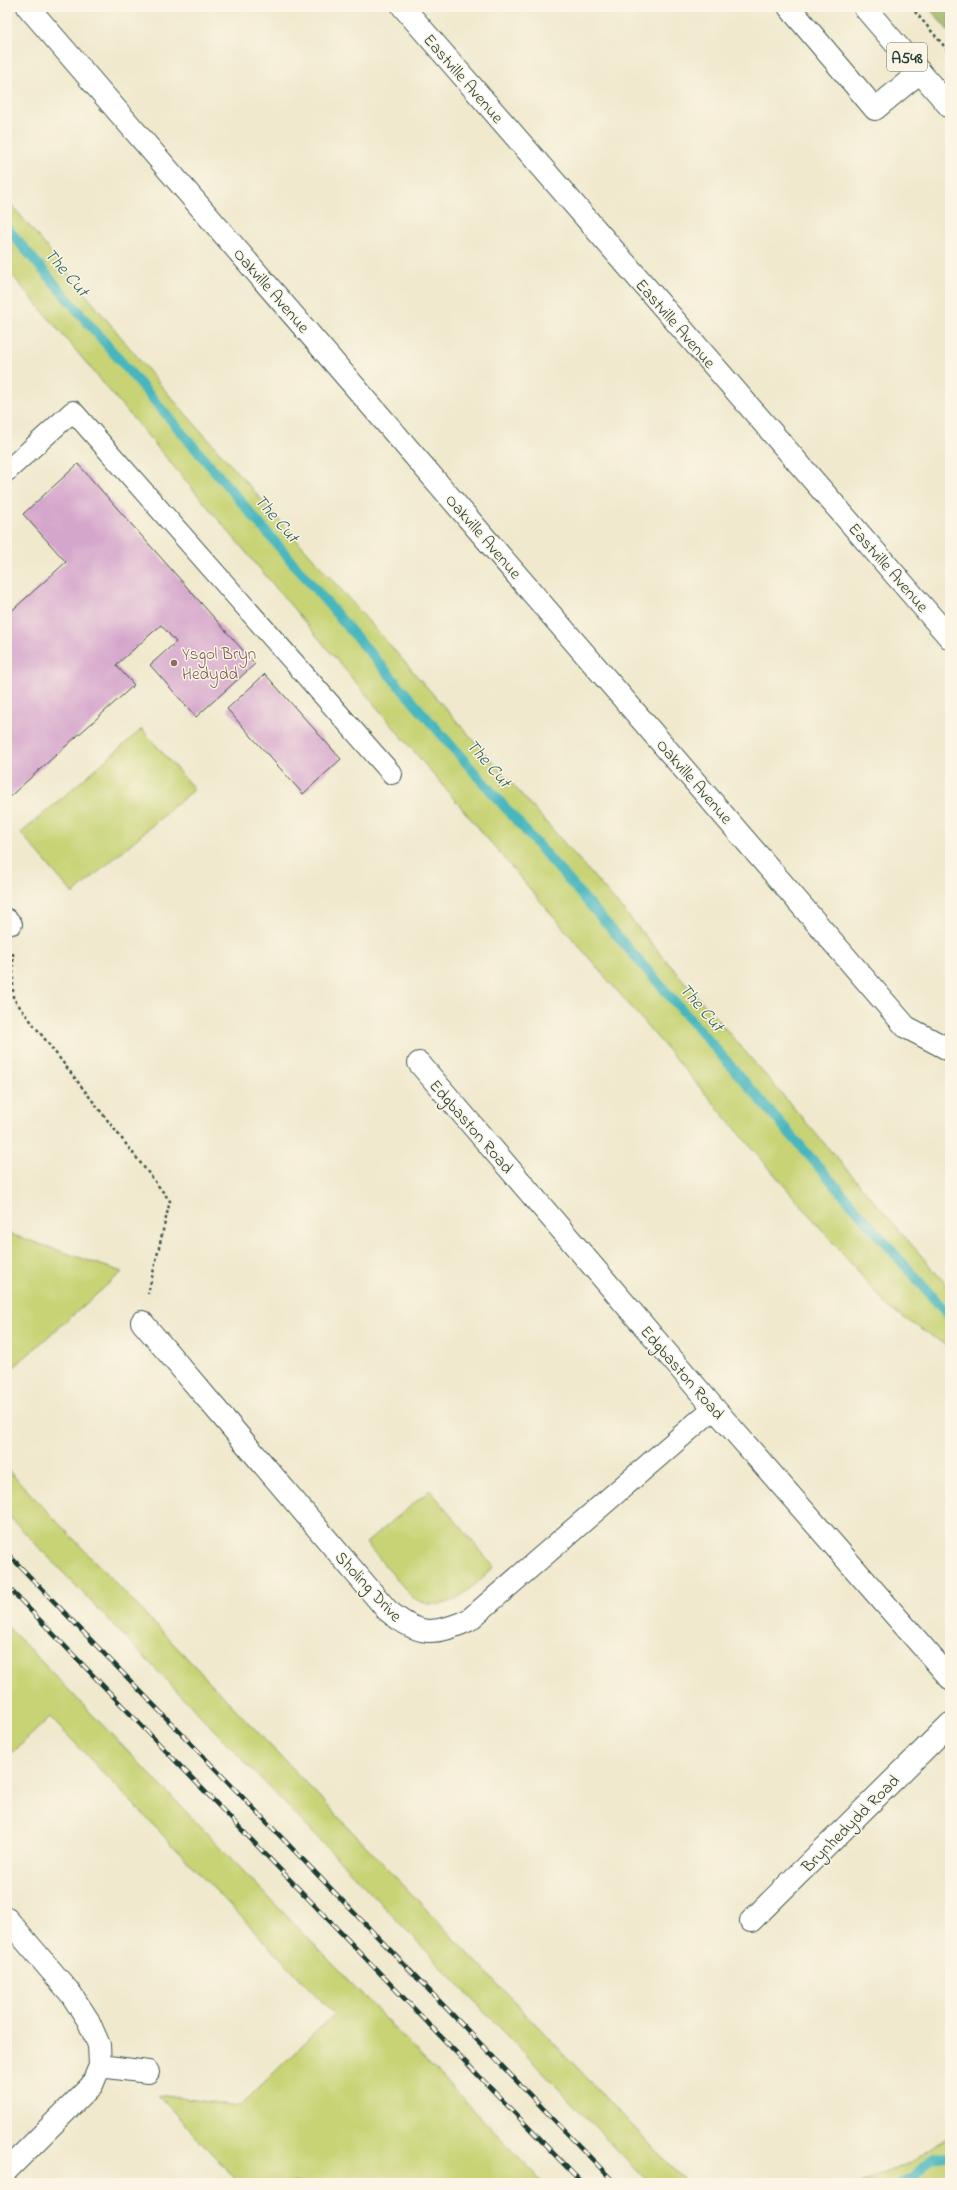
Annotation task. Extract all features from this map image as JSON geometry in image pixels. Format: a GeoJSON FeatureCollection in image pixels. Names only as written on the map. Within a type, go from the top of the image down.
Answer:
{"type":"FeatureCollection","features":[{"type":"Feature","properties":{"kind":"street","name":"Oakville Avenue"},"geometry":{"type":"LineString","coordinates":[[28,7],[906,1027],[950,1050]]}},
{"type":"Feature","properties":{"kind":"street","name":"Eastville Avenue"},"geometry":{"type":"LineString","coordinates":[[403,7],[950,638]]}},
{"type":"Feature","properties":{"kind":"street"},"geometry":{"type":"LineString","coordinates":[[789,7],[875,109],[920,72]]}},
{"type":"Feature","properties":{"kind":"street","name":"A548"},"geometry":{"type":"LineString","coordinates":[[864,7],[950,107]]}},
{"type":"Feature","properties":{"kind":"street","name":"Edgbaston Road"},"geometry":{"type":"LineString","coordinates":[[419,1063],[714,1408],[950,1678]]}},
{"type":"Feature","properties":{"kind":"street","name":"Sholing Drive"},"geometry":{"type":"LineString","coordinates":[[142,1322],[387,1610],[404,1625],[425,1631],[448,1629],[470,1620],[714,1408]]}},
{"type":"Feature","properties":{"kind":"street","name":"Brynhedydd Road"},"geometry":{"type":"LineString","coordinates":[[751,1921],[950,1724]]}},
{"type":"Feature","properties":{"kind":"street"},"geometry":{"type":"LineString","coordinates":[[7,1919],[71,1994],[99,2044],[100,2066],[92,2085],[7,2170]]}},
{"type":"Feature","properties":{"kind":"street"},"geometry":{"type":"LineString","coordinates":[[100,2066],[148,2072]]}},
{"type":"Feature","properties":{"kind":"lane"},"geometry":{"type":"LineString","coordinates":[[7,472],[73,411],[392,774]]}},
{"type":"Feature","properties":{"kind":"path"},"geometry":{"type":"LineString","coordinates":[[911,7],[950,53]]}},
{"type":"Feature","properties":{"kind":"path"},"geometry":{"type":"LineString","coordinates":[[10,922],[13,998],[170,1201],[142,1322]]}},
{"type":"Feature","properties":{"kind":"green space"},"geometry":{"type":"Polygon","coordinates":[[[928,7],[950,7],[950,33],[928,7]]]}},
{"type":"Feature","properties":{"kind":"green space"},"geometry":{"type":"Polygon","coordinates":[[[7,199],[163,388],[589,871],[950,1289],[950,1348],[890,1309],[541,902],[7,269],[7,199]]]}},
{"type":"Feature","properties":{"kind":"green space"},"geometry":{"type":"Polygon","coordinates":[[[142,729],[194,789],[73,894],[21,833],[142,729]]]}},
{"type":"Feature","properties":{"kind":"green space"},"geometry":{"type":"Polygon","coordinates":[[[7,1233],[122,1272],[7,1373],[7,1233]]]}},
{"type":"Feature","properties":{"kind":"green space"},"geometry":{"type":"Polygon","coordinates":[[[7,1469],[687,2183],[649,2183],[7,1514],[7,1469]]]}},
{"type":"Feature","properties":{"kind":"green space"},"geometry":{"type":"Polygon","coordinates":[[[430,1490],[494,1567],[476,1584],[457,1598],[447,1603],[436,1605],[424,1603],[412,1597],[366,1543],[430,1490]]]}},
{"type":"Feature","properties":{"kind":"green space"},"geometry":{"type":"Polygon","coordinates":[[[7,1626],[544,2183],[239,2183],[158,2095],[240,2106],[334,2014],[50,1717],[7,1758],[7,1626]]]}},
{"type":"Feature","properties":{"kind":"green space"},"geometry":{"type":"Polygon","coordinates":[[[950,2135],[950,2183],[861,2183],[913,2161],[950,2135]]]}},
{"type":"Feature","properties":{"kind":"building"},"geometry":{"type":"Polygon","coordinates":[[[78,464],[255,664],[196,717],[150,665],[176,642],[161,625],[116,665],[134,685],[7,799],[7,615],[66,562],[23,514],[78,464]]]}},
{"type":"Feature","properties":{"kind":"building"},"geometry":{"type":"Polygon","coordinates":[[[265,674],[341,759],[303,794],[227,709],[265,674]]]}},
{"type":"Feature","properties":{"kind":"waterway","name":"The Cut"},"geometry":{"type":"LineString","coordinates":[[7,228],[352,632],[950,1317]]}},
{"type":"Feature","properties":{"kind":"waterway"},"geometry":{"type":"LineString","coordinates":[[902,2183],[913,2177],[933,2158],[950,2155]]}},
{"type":"Feature","properties":{"kind":"railway"},"geometry":{"type":"LineString","coordinates":[[7,1553],[615,2183]]}},
{"type":"Feature","properties":{"kind":"railway"},"geometry":{"type":"LineString","coordinates":[[7,1586],[582,2183]]}},
{"type":"Feature","properties":{"kind":"place","name":"Ysgol Bryn Hedydd"},"geometry":{"type":"Point","coordinates":[174,663]}}]}
